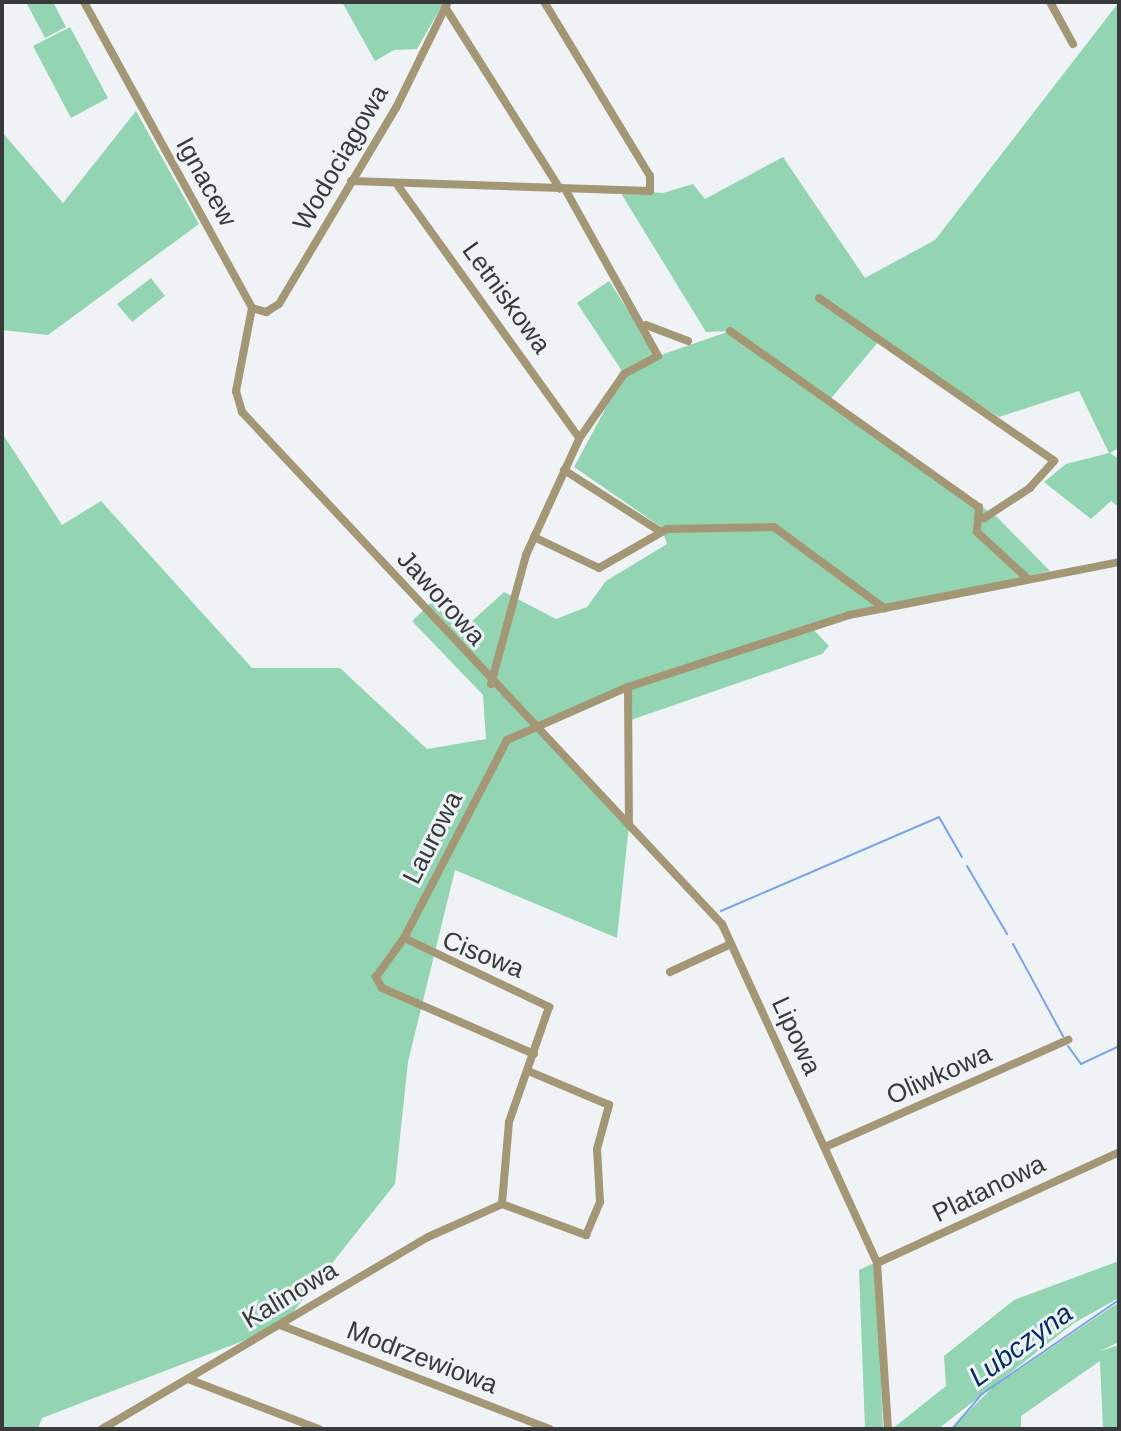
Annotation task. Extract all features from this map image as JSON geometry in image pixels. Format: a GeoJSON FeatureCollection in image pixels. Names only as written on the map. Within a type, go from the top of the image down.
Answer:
{"type":"FeatureCollection","features":[{"type":"Feature","properties":{"kind":"street","name":"Ignacew"},"geometry":{"type":"LineString","coordinates":[[84,2],[252,308]]}},
{"type":"Feature","properties":{"kind":"street"},"geometry":{"type":"LineString","coordinates":[[351,181],[650,191],[653,183],[544,2]]}},
{"type":"Feature","properties":{"kind":"street"},"geometry":{"type":"LineString","coordinates":[[1050,2],[1073,44]]}},
{"type":"Feature","properties":{"kind":"street","name":"Wodociągowa"},"geometry":{"type":"LineString","coordinates":[[252,308],[266,312],[279,304],[351,181],[447,5]]}},
{"type":"Feature","properties":{"kind":"street"},"geometry":{"type":"LineString","coordinates":[[447,5],[642,322],[658,356],[624,374],[579,439],[534,537],[491,684]]}},
{"type":"Feature","properties":{"kind":"street","name":"Letniskowa"},"geometry":{"type":"LineString","coordinates":[[396,183],[579,439]]}},
{"type":"Feature","properties":{"kind":"street"},"geometry":{"type":"LineString","coordinates":[[819,298],[1054,461],[1030,488],[984,518],[976,527],[980,537],[1028,579]]}},
{"type":"Feature","properties":{"kind":"street","name":"Jaworowa"},"geometry":{"type":"LineString","coordinates":[[252,308],[236,391],[242,412],[491,684],[629,825]]}},
{"type":"Feature","properties":{"kind":"street"},"geometry":{"type":"LineString","coordinates":[[642,322],[688,341]]}},
{"type":"Feature","properties":{"kind":"street"},"geometry":{"type":"LineString","coordinates":[[730,331],[979,507],[984,518]]}},
{"type":"Feature","properties":{"kind":"street"},"geometry":{"type":"LineString","coordinates":[[564,470],[661,532]]}},
{"type":"Feature","properties":{"kind":"street"},"geometry":{"type":"LineString","coordinates":[[534,537],[599,568],[661,532],[714,523],[774,527],[884,608]]}},
{"type":"Feature","properties":{"kind":"street","name":"Laurowa"},"geometry":{"type":"LineString","coordinates":[[534,1054],[382,988],[376,977],[404,938],[496,754],[533,727],[628,687],[884,608],[1119,562]]}},
{"type":"Feature","properties":{"kind":"street"},"geometry":{"type":"LineString","coordinates":[[628,687],[629,825]]}},
{"type":"Feature","properties":{"kind":"street","name":"Lipowa"},"geometry":{"type":"LineString","coordinates":[[629,825],[713,910],[877,1263],[888,1429]]}},
{"type":"Feature","properties":{"kind":"street","name":"Cisowa"},"geometry":{"type":"LineString","coordinates":[[404,938],[549,1007],[534,1054]]}},
{"type":"Feature","properties":{"kind":"street"},"geometry":{"type":"LineString","coordinates":[[670,972],[731,944]]}},
{"type":"Feature","properties":{"kind":"street","name":"Oliwkowa"},"geometry":{"type":"LineString","coordinates":[[825,1147],[1068,1040]]}},
{"type":"Feature","properties":{"kind":"street"},"geometry":{"type":"LineString","coordinates":[[528,1071],[609,1105],[597,1149],[600,1202],[586,1235],[502,1204],[509,1122],[534,1054]]}},
{"type":"Feature","properties":{"kind":"street","name":"Platanowa"},"geometry":{"type":"LineString","coordinates":[[877,1263],[1119,1152]]}},
{"type":"Feature","properties":{"kind":"street","name":"Kalinowa"},"geometry":{"type":"LineString","coordinates":[[102,1429],[428,1237],[502,1204]]}},
{"type":"Feature","properties":{"kind":"street","name":"Modrzewiowa"},"geometry":{"type":"LineString","coordinates":[[280,1325],[550,1429]]}},
{"type":"Feature","properties":{"kind":"street"},"geometry":{"type":"LineString","coordinates":[[188,1379],[319,1429]]}},
{"type":"Feature","properties":{"kind":"green space"},"geometry":{"type":"Polygon","coordinates":[[[26,2],[53,2],[66,27],[45,38],[26,2]]]}},
{"type":"Feature","properties":{"kind":"green space"},"geometry":{"type":"Polygon","coordinates":[[[342,2],[444,2],[417,49],[394,50],[375,61],[342,2]]]}},
{"type":"Feature","properties":{"kind":"green space"},"geometry":{"type":"Polygon","coordinates":[[[1119,2],[1119,448],[1110,453],[1119,459],[1119,507],[1111,501],[1091,519],[1044,482],[1066,464],[1109,453],[1079,391],[999,417],[879,341],[828,402],[997,517],[1050,571],[811,627],[829,646],[822,654],[628,721],[628,688],[533,727],[629,825],[617,938],[455,870],[408,1062],[395,1184],[282,1326],[42,1418],[38,1429],[2,1429],[2,433],[62,525],[101,501],[252,668],[340,668],[427,749],[486,739],[483,695],[412,621],[432,602],[460,632],[504,592],[556,619],[587,607],[606,581],[667,544],[661,527],[574,467],[624,374],[577,303],[609,281],[658,356],[730,331],[706,332],[619,190],[663,193],[693,184],[705,199],[783,157],[865,278],[935,240],[1119,2]]]}},
{"type":"Feature","properties":{"kind":"green space"},"geometry":{"type":"Polygon","coordinates":[[[70,27],[108,98],[71,118],[33,46],[70,27]]]}},
{"type":"Feature","properties":{"kind":"green space"},"geometry":{"type":"Polygon","coordinates":[[[136,111],[199,224],[48,335],[2,330],[2,132],[63,203],[136,111]]]}},
{"type":"Feature","properties":{"kind":"green space"},"geometry":{"type":"Polygon","coordinates":[[[151,278],[165,296],[132,322],[117,304],[151,278]]]}},
{"type":"Feature","properties":{"kind":"green space"},"geometry":{"type":"Polygon","coordinates":[[[1119,1261],[1119,1298],[1074,1323],[938,1429],[892,1429],[946,1386],[944,1356],[1014,1300],[1119,1261]]]}},
{"type":"Feature","properties":{"kind":"green space"},"geometry":{"type":"Polygon","coordinates":[[[876,1262],[883,1429],[865,1429],[859,1270],[876,1262]]]}},
{"type":"Feature","properties":{"kind":"green space"},"geometry":{"type":"Polygon","coordinates":[[[1119,1302],[1119,1342],[1100,1351],[1119,1345],[1119,1429],[1103,1429],[1100,1361],[1021,1416],[1021,1429],[951,1429],[992,1388],[1119,1302]]]}},
{"type":"Feature","properties":{"kind":"waterway"},"geometry":{"type":"LineString","coordinates":[[721,911],[939,817],[962,857]]}},
{"type":"Feature","properties":{"kind":"waterway"},"geometry":{"type":"LineString","coordinates":[[967,866],[1007,934]]}},
{"type":"Feature","properties":{"kind":"waterway"},"geometry":{"type":"LineString","coordinates":[[1013,944],[1063,1036]]}},
{"type":"Feature","properties":{"kind":"waterway"},"geometry":{"type":"LineString","coordinates":[[1068,1046],[1081,1064],[1119,1046]]}},
{"type":"Feature","properties":{"kind":"waterway","name":"Lubczyna"},"geometry":{"type":"LineString","coordinates":[[952,1429],[982,1394],[1119,1300]]}}]}
